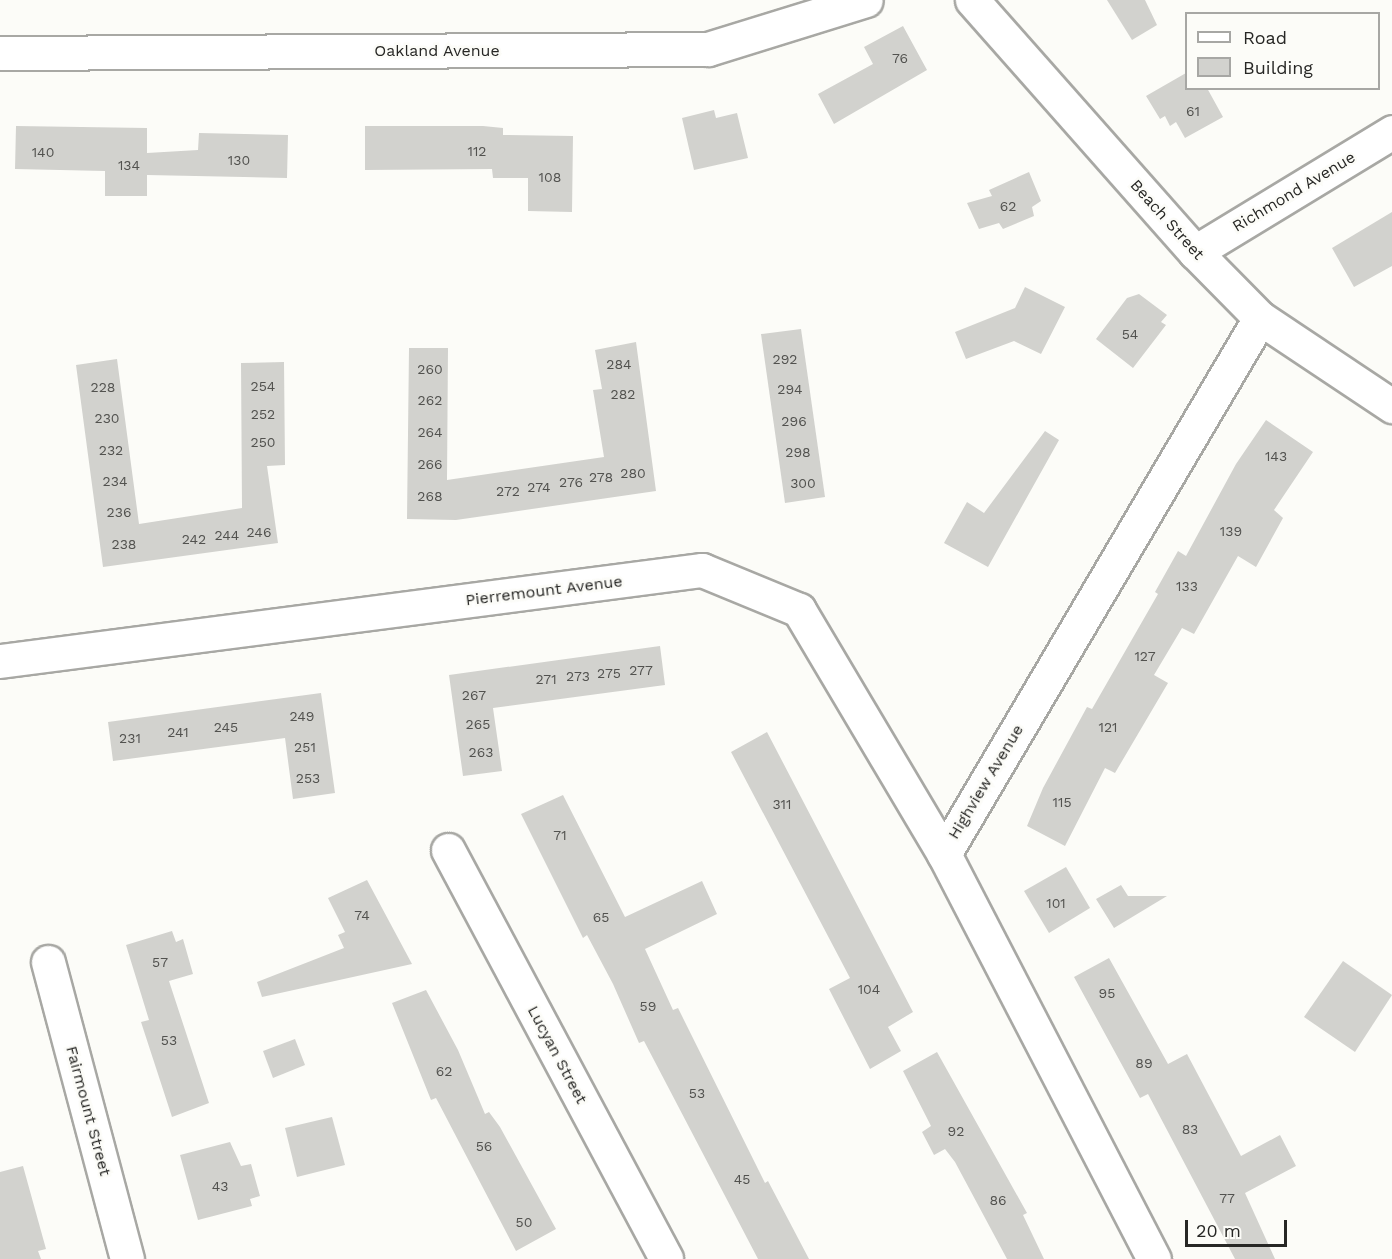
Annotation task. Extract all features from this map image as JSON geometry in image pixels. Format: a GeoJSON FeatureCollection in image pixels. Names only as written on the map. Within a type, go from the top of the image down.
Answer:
{"type":"FeatureCollection","features":[{"type":"Feature","properties":{"kind":"street","name":"Oakland Avenue"},"geometry":{"type":"LineString","coordinates":[[0,53],[708,49],[866,0]]}},
{"type":"Feature","properties":{"kind":"street","name":"Beach Street"},"geometry":{"type":"LineString","coordinates":[[972,0],[1196,252],[1260,318],[1392,406]]}},
{"type":"Feature","properties":{"kind":"street","name":"Richmond Avenue"},"geometry":{"type":"LineString","coordinates":[[1196,252],[1392,132]]}},
{"type":"Feature","properties":{"kind":"street","name":"Highview Avenue"},"geometry":{"type":"LineString","coordinates":[[1154,1259],[944,854],[1260,318]]}},
{"type":"Feature","properties":{"kind":"street","name":"Pierremount Avenue"},"geometry":{"type":"LineString","coordinates":[[0,661],[702,570],[799,610],[944,854]]}},
{"type":"Feature","properties":{"kind":"street","name":"Lucyan Street"},"geometry":{"type":"LineString","coordinates":[[448,850],[666,1259]]}},
{"type":"Feature","properties":{"kind":"street","name":"Fairmount Street"},"geometry":{"type":"LineString","coordinates":[[48,962],[127,1259]]}},
{"type":"Feature","properties":{"kind":"building"},"geometry":{"type":"Polygon","coordinates":[[[1107,0],[1145,0],[1157,25],[1132,40],[1107,0]]]}},
{"type":"Feature","properties":{"kind":"building"},"geometry":{"type":"Polygon","coordinates":[[[903,26],[927,70],[834,124],[818,94],[873,64],[864,47],[903,26]]]}},
{"type":"Feature","properties":{"kind":"building"},"geometry":{"type":"Polygon","coordinates":[[[1185,74],[1185,90],[1208,90],[1223,117],[1185,138],[1176,122],[1170,126],[1165,116],[1160,119],[1146,96],[1185,74]]]}},
{"type":"Feature","properties":{"kind":"building"},"geometry":{"type":"Polygon","coordinates":[[[714,110],[716,118],[737,113],[748,158],[694,170],[682,118],[714,110]]]}},
{"type":"Feature","properties":{"kind":"building"},"geometry":{"type":"Polygon","coordinates":[[[16,126],[147,128],[147,153],[198,150],[199,133],[288,135],[287,178],[147,175],[147,196],[105,196],[105,171],[15,169],[16,126]]]}},
{"type":"Feature","properties":{"kind":"building"},"geometry":{"type":"Polygon","coordinates":[[[365,126],[483,126],[503,128],[503,135],[573,136],[572,212],[528,211],[528,178],[493,178],[492,169],[365,170],[365,126]]]}},
{"type":"Feature","properties":{"kind":"building"},"geometry":{"type":"Polygon","coordinates":[[[1029,172],[1041,201],[1032,207],[1034,216],[1003,229],[999,223],[979,229],[967,203],[992,196],[989,190],[1029,172]]]}},
{"type":"Feature","properties":{"kind":"building"},"geometry":{"type":"Polygon","coordinates":[[[1392,212],[1392,266],[1354,287],[1332,248],[1392,212]]]}},
{"type":"Feature","properties":{"kind":"building"},"geometry":{"type":"Polygon","coordinates":[[[1025,287],[1065,307],[1041,354],[1014,341],[966,359],[955,332],[1015,308],[1025,287]]]}},
{"type":"Feature","properties":{"kind":"building"},"geometry":{"type":"Polygon","coordinates":[[[1139,294],[1167,315],[1161,322],[1166,325],[1133,368],[1096,339],[1127,298],[1139,294]]]}},
{"type":"Feature","properties":{"kind":"building"},"geometry":{"type":"Polygon","coordinates":[[[801,329],[825,497],[785,503],[761,334],[801,329]]]}},
{"type":"Feature","properties":{"kind":"building"},"geometry":{"type":"Polygon","coordinates":[[[636,342],[656,491],[456,520],[407,519],[409,348],[448,348],[447,480],[604,457],[593,390],[602,389],[595,350],[636,342]]]}},
{"type":"Feature","properties":{"kind":"building"},"geometry":{"type":"Polygon","coordinates":[[[117,359],[139,524],[242,508],[241,363],[284,362],[285,465],[267,466],[278,543],[103,567],[76,365],[117,359]]]}},
{"type":"Feature","properties":{"kind":"building"},"geometry":{"type":"Polygon","coordinates":[[[1266,420],[1313,452],[1274,510],[1283,518],[1256,567],[1238,556],[1194,634],[1182,628],[1154,675],[1168,683],[1115,773],[1105,768],[1065,846],[1027,826],[1043,788],[1087,707],[1092,709],[1158,594],[1155,592],[1178,551],[1186,556],[1236,464],[1266,420]]]}},
{"type":"Feature","properties":{"kind":"building"},"geometry":{"type":"Polygon","coordinates":[[[1045,431],[1059,440],[988,567],[944,543],[967,502],[984,513],[1045,431]]]}},
{"type":"Feature","properties":{"kind":"building"},"geometry":{"type":"Polygon","coordinates":[[[660,646],[665,685],[493,708],[502,771],[463,776],[449,675],[660,646]]]}},
{"type":"Feature","properties":{"kind":"building"},"geometry":{"type":"Polygon","coordinates":[[[321,693],[335,793],[293,799],[285,738],[113,761],[108,722],[321,693]]]}},
{"type":"Feature","properties":{"kind":"building"},"geometry":{"type":"Polygon","coordinates":[[[767,732],[913,1012],[888,1027],[901,1051],[870,1069],[829,989],[850,978],[731,752],[767,732]]]}},
{"type":"Feature","properties":{"kind":"building"},"geometry":{"type":"Polygon","coordinates":[[[563,795],[625,917],[702,881],[717,914],[645,949],[673,1010],[678,1008],[765,1183],[768,1181],[809,1259],[758,1259],[644,1041],[639,1043],[613,984],[587,935],[583,938],[521,814],[563,795]]]}},
{"type":"Feature","properties":{"kind":"building"},"geometry":{"type":"Polygon","coordinates":[[[1066,867],[1090,908],[1049,933],[1024,891],[1066,867]]]}},
{"type":"Feature","properties":{"kind":"building"},"geometry":{"type":"Polygon","coordinates":[[[367,880],[412,964],[262,997],[257,982],[344,948],[338,935],[345,932],[328,898],[367,880]]]}},
{"type":"Feature","properties":{"kind":"building"},"geometry":{"type":"Polygon","coordinates":[[[1121,885],[1128,896],[1167,896],[1114,928],[1096,899],[1121,885]]]}},
{"type":"Feature","properties":{"kind":"building"},"geometry":{"type":"Polygon","coordinates":[[[172,931],[176,942],[183,939],[193,974],[169,981],[209,1103],[172,1117],[141,1022],[149,1020],[126,945],[172,931]]]}},
{"type":"Feature","properties":{"kind":"building"},"geometry":{"type":"Polygon","coordinates":[[[1109,958],[1168,1064],[1187,1054],[1241,1156],[1280,1135],[1296,1166],[1245,1193],[1275,1259],[1235,1259],[1148,1094],[1140,1098],[1074,977],[1109,958]]]}},
{"type":"Feature","properties":{"kind":"building"},"geometry":{"type":"Polygon","coordinates":[[[1343,961],[1392,995],[1355,1052],[1304,1017],[1343,961]]]}},
{"type":"Feature","properties":{"kind":"building"},"geometry":{"type":"Polygon","coordinates":[[[426,990],[458,1050],[485,1114],[489,1112],[500,1127],[556,1229],[516,1251],[436,1098],[431,1100],[392,1003],[426,990]]]}},
{"type":"Feature","properties":{"kind":"building"},"geometry":{"type":"Polygon","coordinates":[[[295,1039],[305,1065],[273,1078],[263,1051],[295,1039]]]}},
{"type":"Feature","properties":{"kind":"building"},"geometry":{"type":"Polygon","coordinates":[[[937,1052],[1027,1213],[1023,1215],[1044,1259],[1007,1259],[955,1162],[945,1149],[934,1155],[922,1132],[931,1126],[903,1071],[937,1052]]]}},
{"type":"Feature","properties":{"kind":"building"},"geometry":{"type":"Polygon","coordinates":[[[332,1117],[345,1165],[297,1177],[285,1128],[332,1117]]]}},
{"type":"Feature","properties":{"kind":"building"},"geometry":{"type":"Polygon","coordinates":[[[230,1142],[241,1166],[251,1164],[260,1196],[250,1199],[252,1206],[198,1220],[180,1155],[230,1142]]]}},
{"type":"Feature","properties":{"kind":"building"},"geometry":{"type":"Polygon","coordinates":[[[23,1166],[46,1249],[38,1251],[41,1259],[0,1259],[0,1172],[23,1166]]]}}]}
